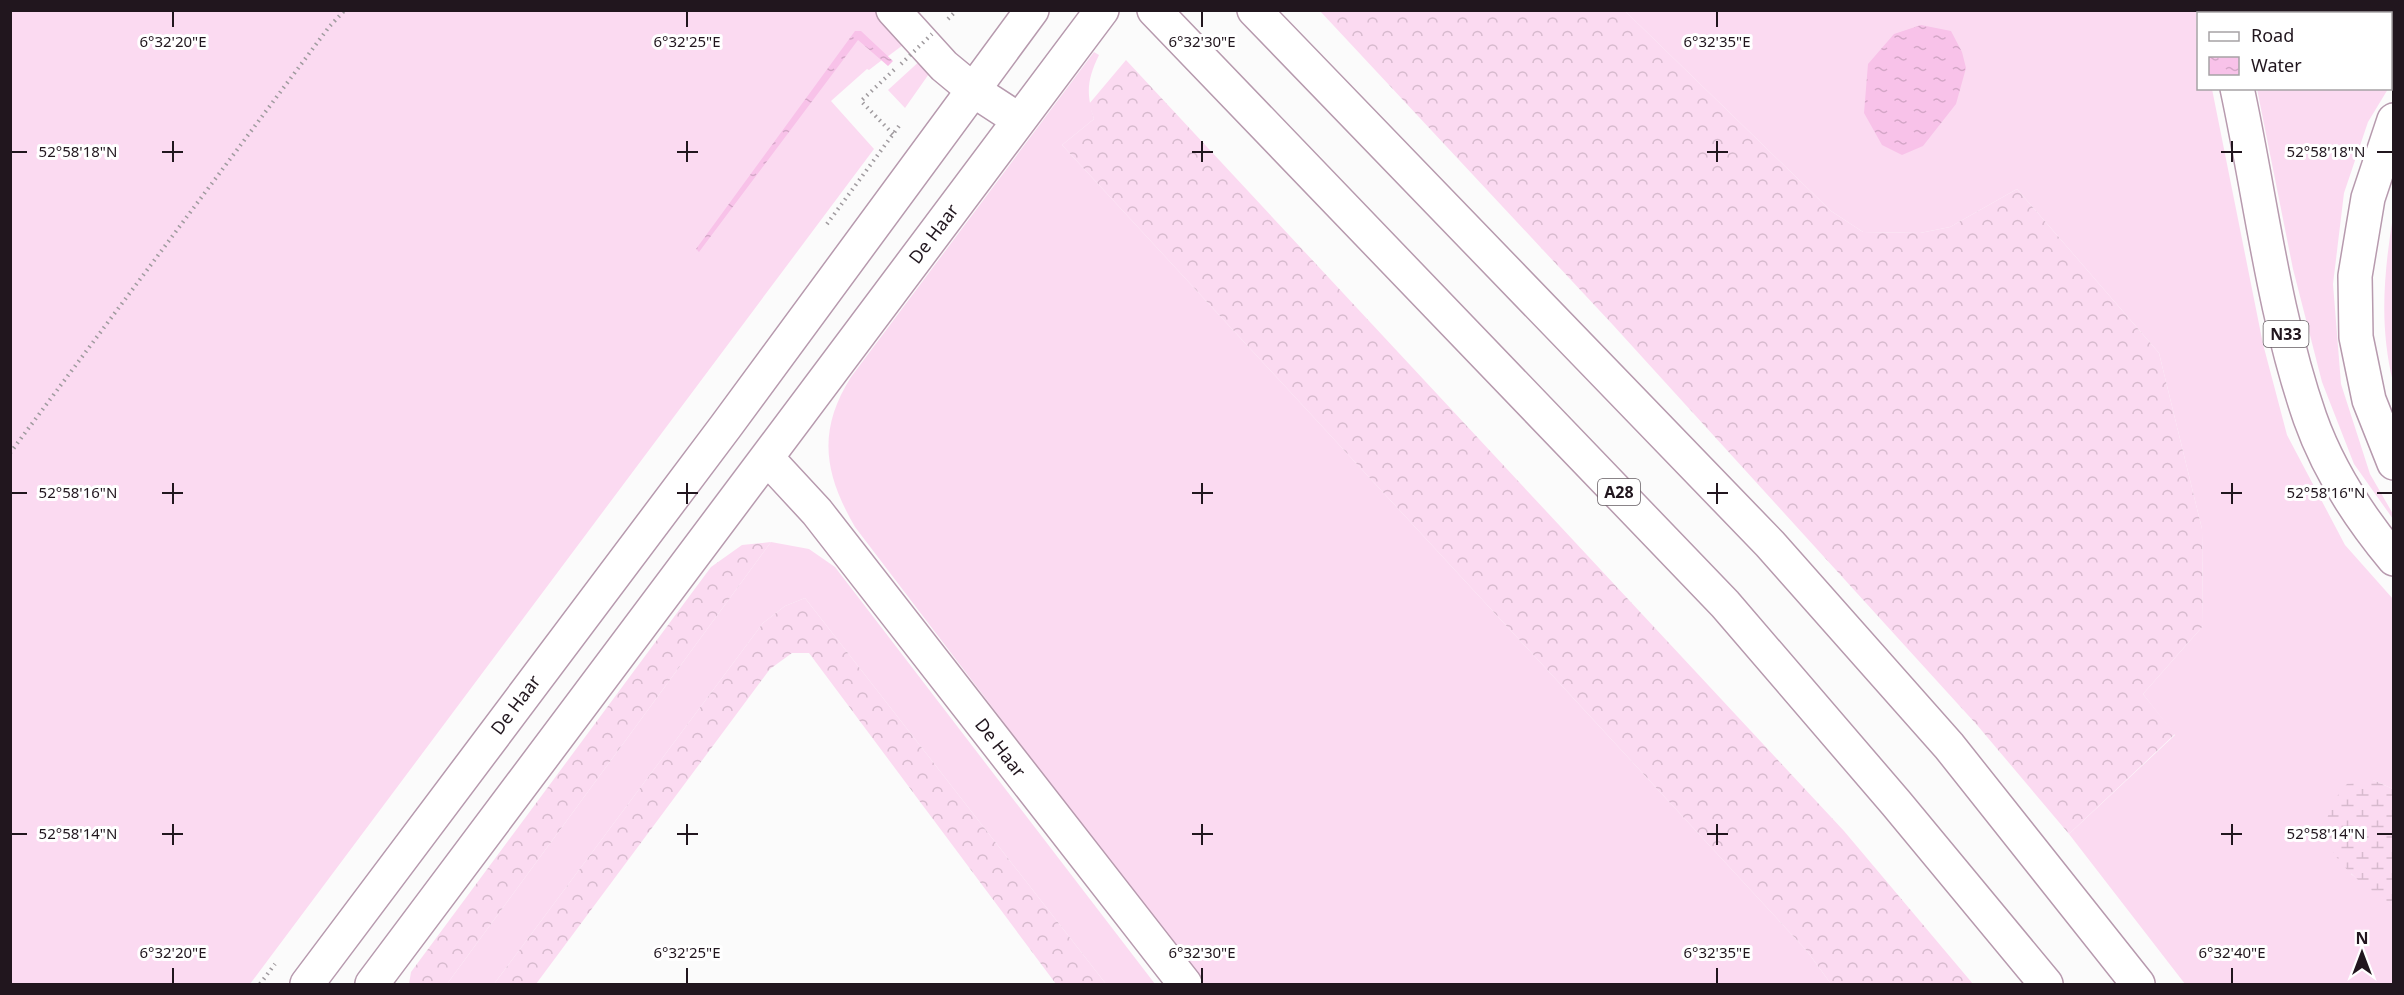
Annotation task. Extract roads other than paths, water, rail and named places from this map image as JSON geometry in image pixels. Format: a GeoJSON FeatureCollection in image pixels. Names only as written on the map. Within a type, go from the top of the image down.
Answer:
{"type":"FeatureCollection","features":[{"type":"Feature","properties":{"kind":"main road"},"geometry":{"type":"LineString","coordinates":[[893,10],[944,66],[973,90],[1019,120]]}},
{"type":"Feature","properties":{"kind":"main road","name":"De Haar"},"geometry":{"type":"LineString","coordinates":[[307,984],[726,426],[1032,10]]}},
{"type":"Feature","properties":{"kind":"main road","name":"De Haar"},"geometry":{"type":"LineString","coordinates":[[372,984],[1102,10]]}},
{"type":"Feature","properties":{"kind":"main road"},"geometry":{"type":"LineString","coordinates":[[1254,10],[1770,544],[1948,746],[2138,984]]}},
{"type":"Feature","properties":{"kind":"main road","name":"A28"},"geometry":{"type":"LineString","coordinates":[[1160,16],[1725,604],[1896,803],[2046,984]]}},
{"type":"Feature","properties":{"kind":"main road","name":"N33"},"geometry":{"type":"LineString","coordinates":[[2237,90],[2274,291],[2310,419],[2337,477],[2372,532],[2394,559]]}},
{"type":"Feature","properties":{"kind":"main road"},"geometry":{"type":"LineString","coordinates":[[2394,120],[2368,198],[2355,276],[2356,337],[2369,400],[2394,463]]}},
{"type":"Feature","properties":{"kind":"main road","name":"De Haar"},"geometry":{"type":"LineString","coordinates":[[726,426],[767,458],[824,522],[1185,984]]}},
{"type":"Feature","properties":{"kind":"water"},"geometry":{"type":"Polygon","coordinates":[[[1921,25],[1951,31],[1962,52],[1966,68],[1956,104],[1923,146],[1902,155],[1882,145],[1864,113],[1868,64],[1894,34],[1921,25]]]}},
{"type":"Feature","properties":{"kind":"water"},"geometry":{"type":"Polygon","coordinates":[[[855,31],[861,31],[893,61],[888,66],[858,40],[699,252],[696,249],[855,31]]]}}]}
